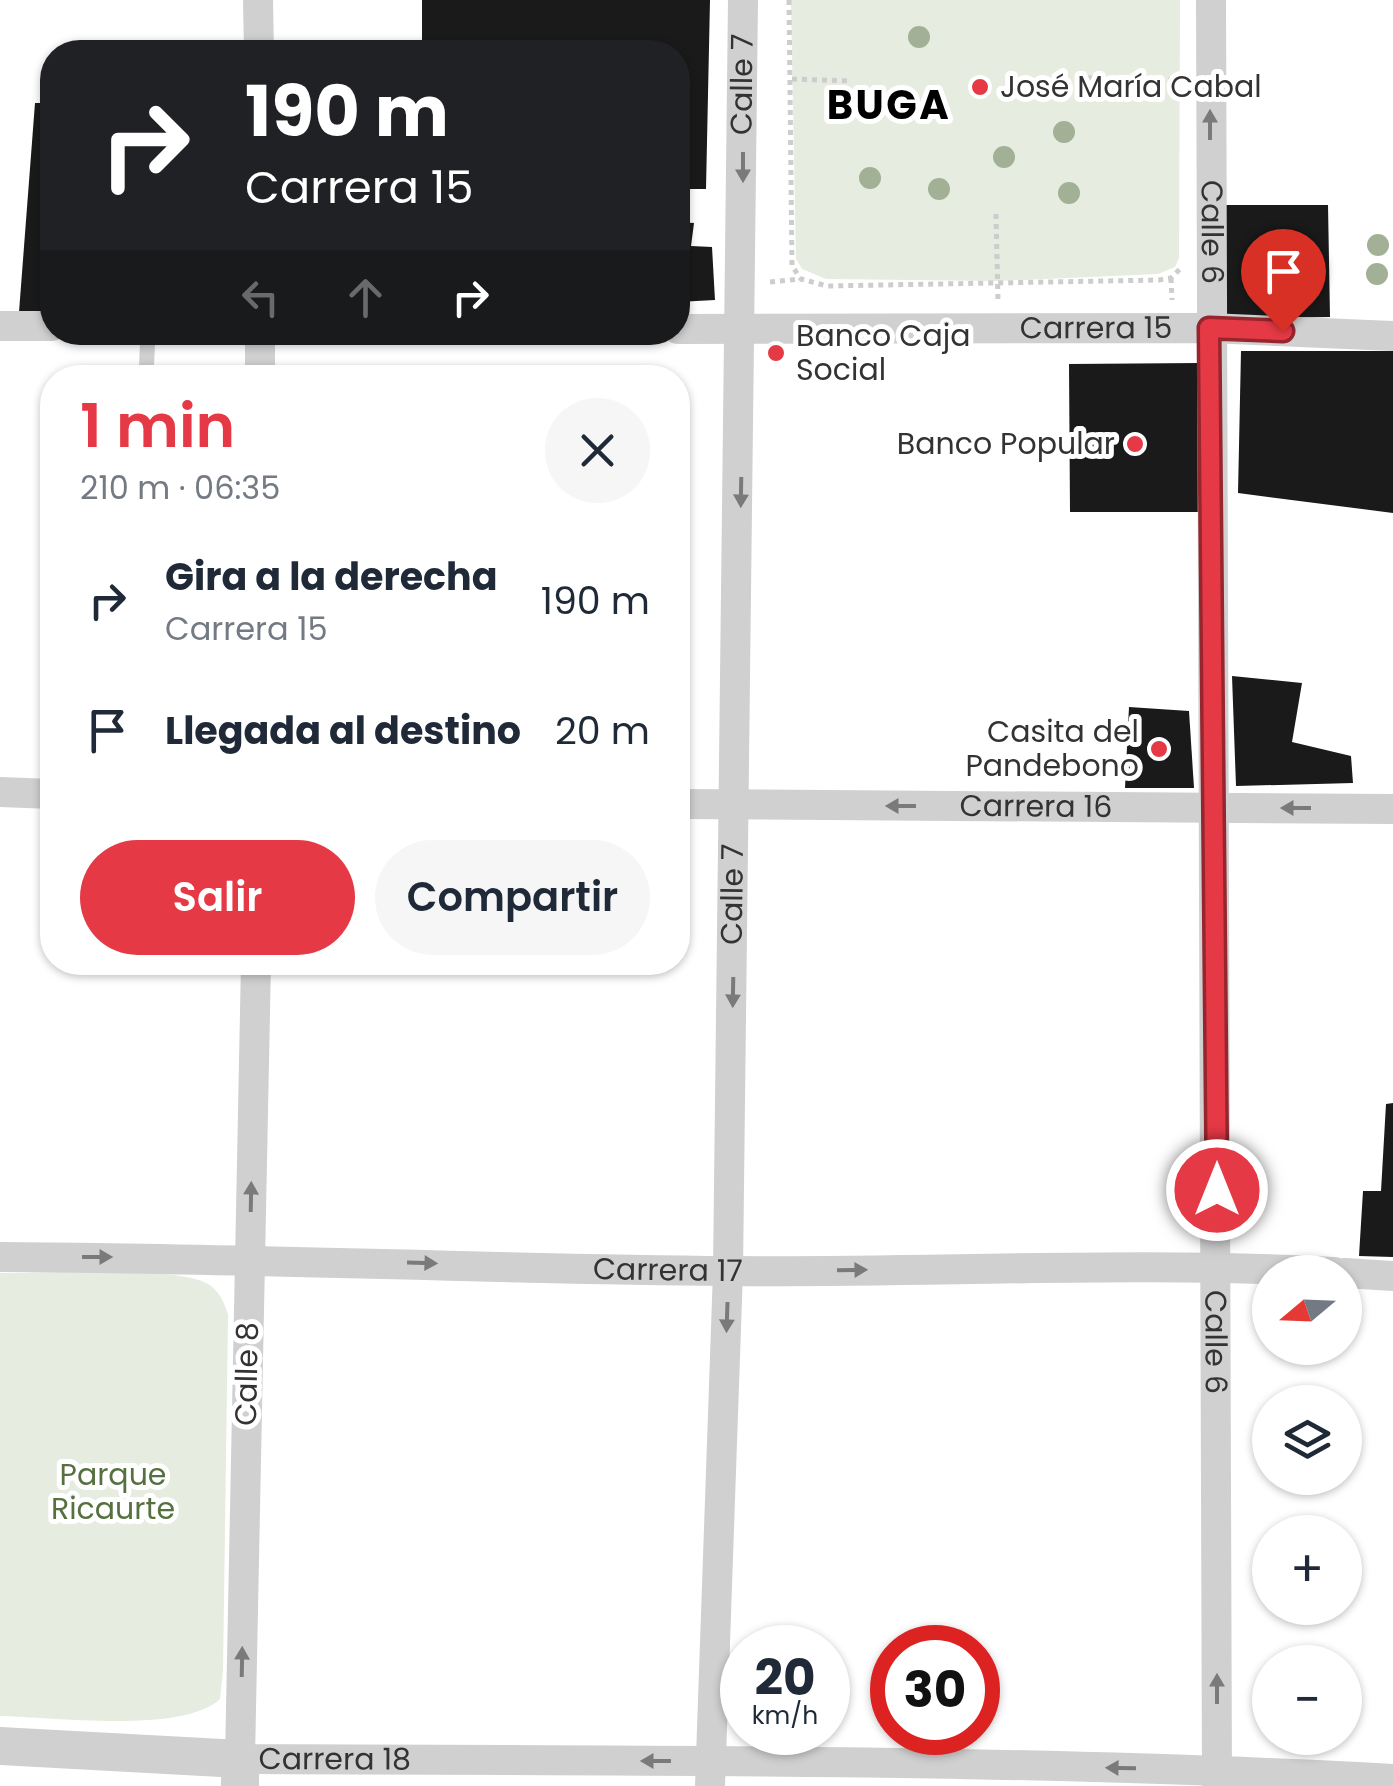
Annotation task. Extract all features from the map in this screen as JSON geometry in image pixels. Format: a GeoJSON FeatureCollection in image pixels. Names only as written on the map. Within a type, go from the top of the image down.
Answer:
{"type":"FeatureCollection","features":[{"type":"Feature","properties":{"kind":"street"},"geometry":{"type":"LineString","coordinates":[[258,0],[259,40]]}},
{"type":"Feature","properties":{"kind":"street","name":"Calle 7"},"geometry":{"type":"LineString","coordinates":[[710,1773],[728,1271],[743,330],[744,0]]}},
{"type":"Feature","properties":{"kind":"street","name":"Calle 6"},"geometry":{"type":"LineString","coordinates":[[1210,0],[1217,1778]]}},
{"type":"Feature","properties":{"kind":"street"},"geometry":{"type":"LineString","coordinates":[[0,326],[40,326]]}},
{"type":"Feature","properties":{"kind":"street","name":"Carrera 15"},"geometry":{"type":"LineString","coordinates":[[690,329],[1209,328],[1393,336]]}},
{"type":"Feature","properties":{"kind":"street"},"geometry":{"type":"LineString","coordinates":[[0,792],[40,794]]}},
{"type":"Feature","properties":{"kind":"street","name":"Carrera 16"},"geometry":{"type":"LineString","coordinates":[[690,804],[1393,809]]}},
{"type":"Feature","properties":{"kind":"street","name":"Calle 8"},"geometry":{"type":"LineString","coordinates":[[240,1773],[256,975]]}},
{"type":"Feature","properties":{"kind":"street","name":"Carrera 17"},"geometry":{"type":"LineString","coordinates":[[0,1257],[249,1258],[728,1271],[1252,1268]]}},
{"type":"Feature","properties":{"kind":"street"},"geometry":{"type":"LineString","coordinates":[[1362,1274],[1393,1276]]}},
{"type":"Feature","properties":{"kind":"street","name":"Carrera 18"},"geometry":{"type":"LineString","coordinates":[[0,1746],[240,1773],[1393,1779]]}},
{"type":"Feature","properties":{"kind":"path"},"geometry":{"type":"LineString","coordinates":[[789,0],[792,266],[802,279],[827,286],[1159,280],[1171,278],[1184,263]]}},
{"type":"Feature","properties":{"kind":"path"},"geometry":{"type":"LineString","coordinates":[[1088,78],[1182,80]]}},
{"type":"Feature","properties":{"kind":"path"},"geometry":{"type":"LineString","coordinates":[[792,79],[850,81]]}},
{"type":"Feature","properties":{"kind":"path"},"geometry":{"type":"LineString","coordinates":[[996,214],[997,281]]}},
{"type":"Feature","properties":{"kind":"green space"},"geometry":{"type":"Polygon","coordinates":[[[791,0],[1180,0],[1179,258],[1175,267],[1158,274],[997,281],[826,279],[802,269],[796,259],[791,0]]]}},
{"type":"Feature","properties":{"kind":"green space","name":"Parque Ricaurte"},"geometry":{"type":"Polygon","coordinates":[[[0,1273],[168,1274],[208,1284],[223,1302],[228,1315],[223,1670],[220,1699],[202,1710],[177,1717],[116,1721],[0,1716],[0,1273]]]}},
{"type":"Feature","properties":{"kind":"building"},"geometry":{"type":"Polygon","coordinates":[[[422,0],[710,0],[706,189],[690,189],[690,40],[422,40],[422,0]]]}},
{"type":"Feature","properties":{"kind":"building"},"geometry":{"type":"Polygon","coordinates":[[[35,103],[40,103],[40,312],[19,312],[35,103]]]}},
{"type":"Feature","properties":{"kind":"building"},"geometry":{"type":"Polygon","coordinates":[[[1221,205],[1328,205],[1330,317],[1221,319],[1221,205]]]}},
{"type":"Feature","properties":{"kind":"building"},"geometry":{"type":"Polygon","coordinates":[[[690,223],[694,223],[691,246],[712,247],[715,300],[690,301],[690,223]]]}},
{"type":"Feature","properties":{"kind":"building"},"geometry":{"type":"Polygon","coordinates":[[[1241,351],[1393,351],[1393,513],[1238,493],[1241,351]]]}},
{"type":"Feature","properties":{"kind":"building","name":"Banco Popular"},"geometry":{"type":"Polygon","coordinates":[[[1200,363],[1201,512],[1070,512],[1069,364],[1200,363]]]}},
{"type":"Feature","properties":{"kind":"building"},"geometry":{"type":"Polygon","coordinates":[[[1232,676],[1302,683],[1292,742],[1351,756],[1353,783],[1236,786],[1232,676]]]}},
{"type":"Feature","properties":{"kind":"building","name":"Casita del Pandebono"},"geometry":{"type":"Polygon","coordinates":[[[1129,707],[1189,711],[1194,788],[1125,788],[1129,707]]]}},
{"type":"Feature","properties":{"kind":"building"},"geometry":{"type":"Polygon","coordinates":[[[1393,1103],[1393,1257],[1362,1256],[1363,1191],[1381,1191],[1386,1104],[1393,1103]]]}},
{"type":"Feature","properties":{"kind":"place","name":"José María Cabal"},"geometry":{"type":"Point","coordinates":[980,87]}},
{"type":"Feature","properties":{"kind":"place","name":"Banco Caja Social"},"geometry":{"type":"Point","coordinates":[776,353]}},
{"type":"Feature","properties":{"kind":"place","name":"Banco Popular"},"geometry":{"type":"Point","coordinates":[1135,444]}},
{"type":"Feature","properties":{"kind":"place","name":"Casita del Pandebono"},"geometry":{"type":"Point","coordinates":[1159,749]}},
{"type":"Feature","properties":{"kind":"district","name":"BUGA"},"geometry":{"type":"Point","coordinates":[889,105]}},
{"type":"Feature","properties":{"kind":"route"},"geometry":{"type":"LineString","coordinates":[[1217,1190],[1209,328],[1283,331]]}}]}
